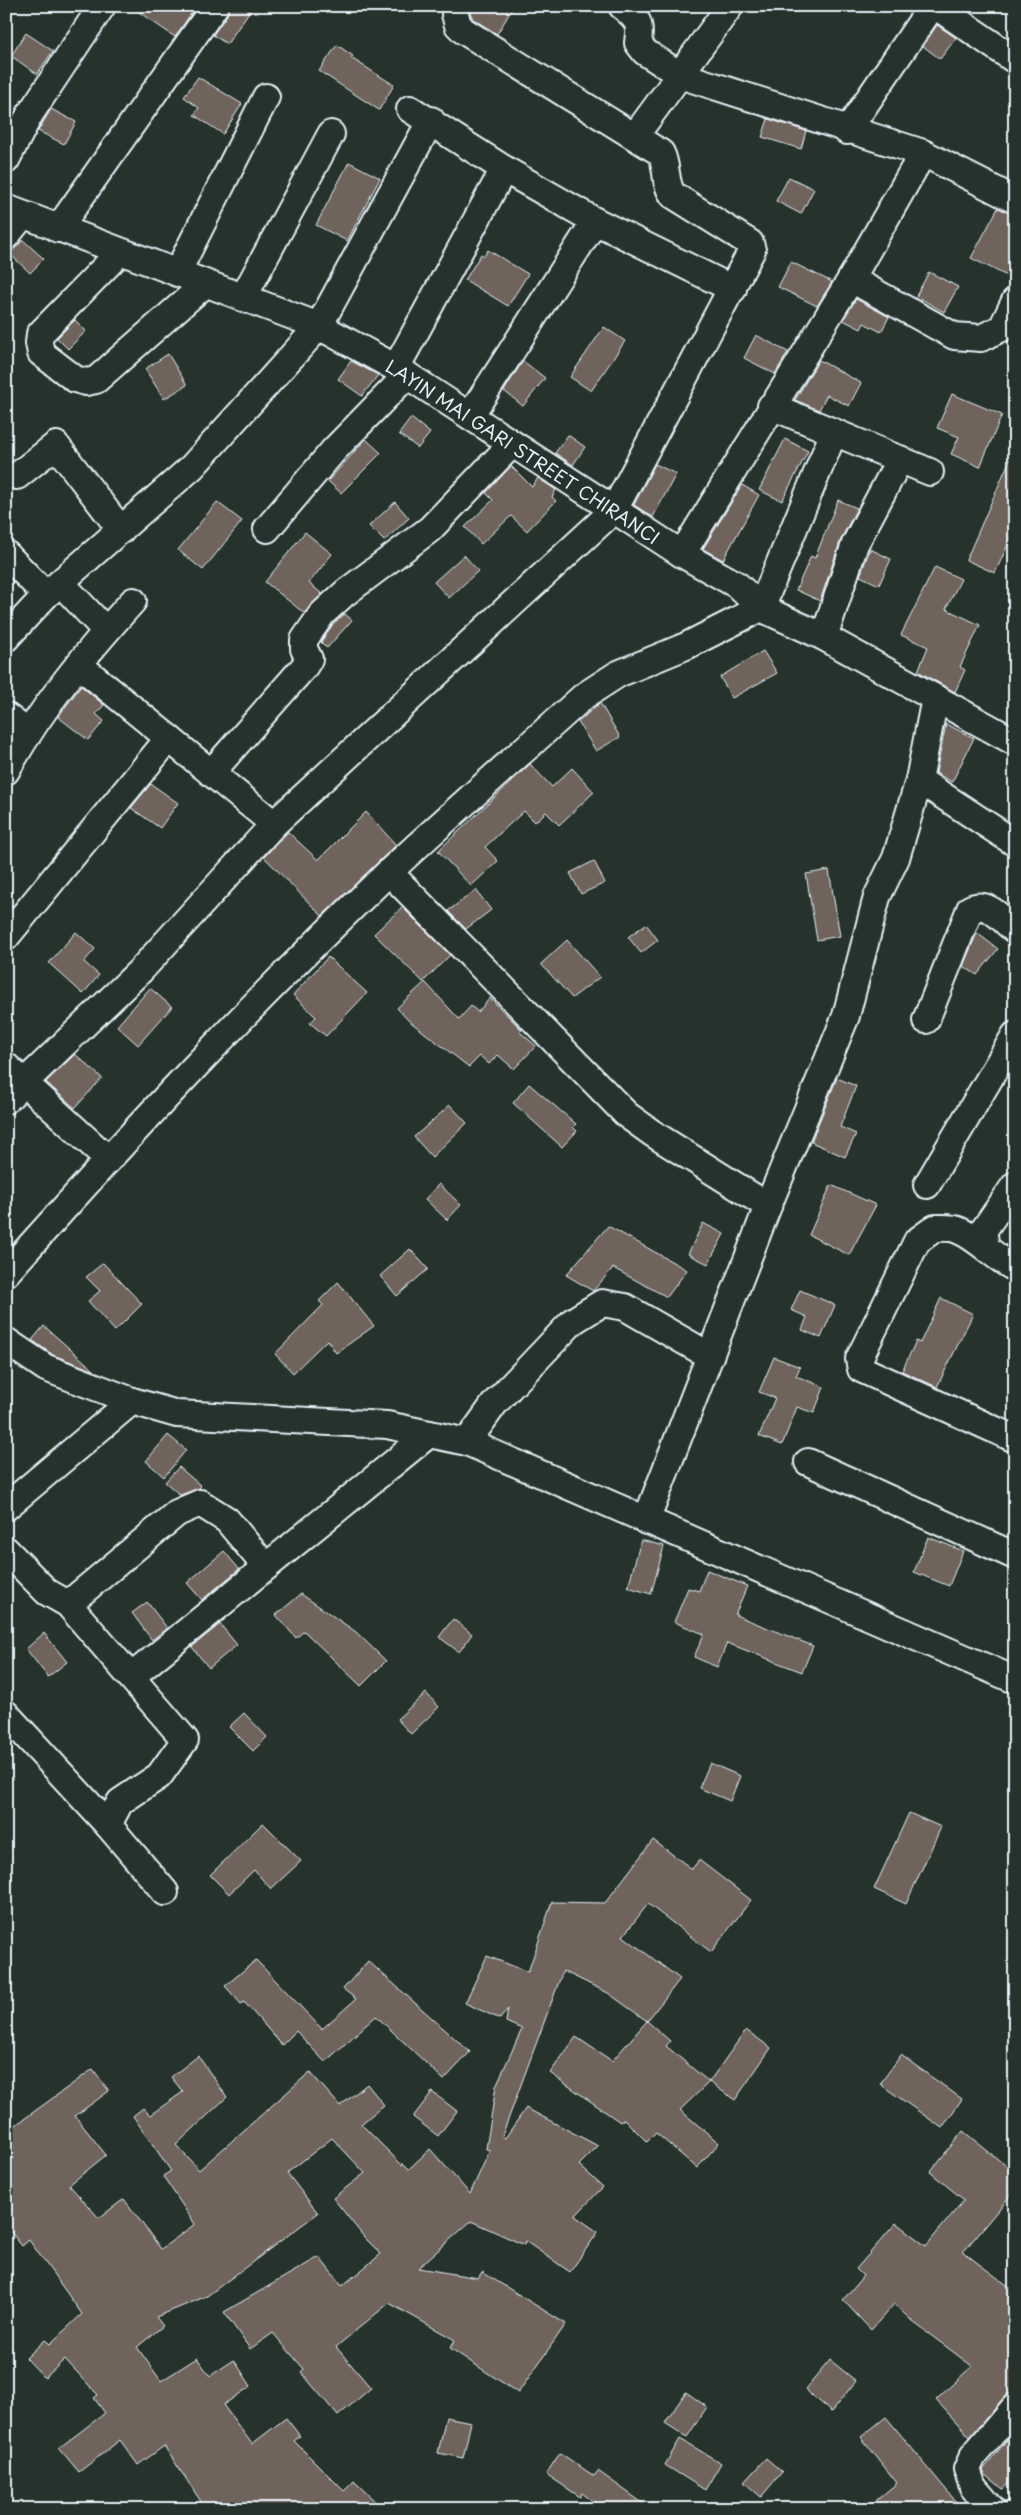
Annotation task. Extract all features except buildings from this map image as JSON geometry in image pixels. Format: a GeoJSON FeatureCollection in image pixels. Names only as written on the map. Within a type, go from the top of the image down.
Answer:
{"type":"FeatureCollection","features":[{"type":"Feature","properties":{"kind":"street"},"geometry":{"type":"LineString","coordinates":[[6,160],[30,114],[102,6]]}},
{"type":"Feature","properties":{"kind":"street"},"geometry":{"type":"LineString","coordinates":[[622,6],[637,19],[640,28],[638,43],[645,52],[680,75],[847,131],[923,153],[1014,199]]}},
{"type":"Feature","properties":{"kind":"street"},"geometry":{"type":"LineString","coordinates":[[635,136],[730,6]]}},
{"type":"Feature","properties":{"kind":"street"},"geometry":{"type":"LineString","coordinates":[[847,131],[932,6]]}},
{"type":"Feature","properties":{"kind":"street"},"geometry":{"type":"LineString","coordinates":[[936,6],[1015,60]]}},
{"type":"Feature","properties":{"kind":"street"},"geometry":{"type":"LineString","coordinates":[[58,229],[209,8]]}},
{"type":"Feature","properties":{"kind":"street"},"geometry":{"type":"LineString","coordinates":[[108,1159],[12,1083],[141,970],[274,824],[614,510],[733,289],[752,250],[750,243],[673,195],[667,187],[667,164],[661,153],[464,31],[458,25],[452,9]]}},
{"type":"Feature","properties":{"kind":"street"},"geometry":{"type":"LineString","coordinates":[[177,273],[266,97]]}},
{"type":"Feature","properties":{"kind":"street"},"geometry":{"type":"LineString","coordinates":[[6,638],[53,589],[192,467],[319,326],[421,115],[504,169],[595,221],[733,289]]}},
{"type":"Feature","properties":{"kind":"street"},"geometry":{"type":"LineString","coordinates":[[242,298],[331,134]]}},
{"type":"Feature","properties":{"kind":"street"},"geometry":{"type":"LineString","coordinates":[[682,554],[851,278],[923,153]]}},
{"type":"Feature","properties":{"kind":"street"},"geometry":{"type":"LineString","coordinates":[[267,529],[401,372],[504,169]]}},
{"type":"Feature","properties":{"kind":"street"},"geometry":{"type":"LineString","coordinates":[[6,236],[15,211]]}},
{"type":"Feature","properties":{"kind":"street","name":"LAYIN MAI GARI STREET CHIRANCI"},"geometry":{"type":"LineString","coordinates":[[15,211],[58,229],[319,326],[401,372],[682,554],[737,585],[761,608],[824,636],[1015,742]]}},
{"type":"Feature","properties":{"kind":"street"},"geometry":{"type":"LineString","coordinates":[[470,416],[595,221]]}},
{"type":"Feature","properties":{"kind":"street"},"geometry":{"type":"LineString","coordinates":[[120,252],[40,334],[41,353],[75,379],[86,382],[96,380],[205,284]]}},
{"type":"Feature","properties":{"kind":"street"},"geometry":{"type":"LineString","coordinates":[[851,278],[954,336],[981,338],[1002,328],[1015,301]]}},
{"type":"Feature","properties":{"kind":"street"},"geometry":{"type":"LineString","coordinates":[[771,406],[930,472]]}},
{"type":"Feature","properties":{"kind":"street"},"geometry":{"type":"LineString","coordinates":[[6,1272],[108,1159],[261,999],[389,872],[584,696],[618,674],[686,646],[761,608],[834,432]]}},
{"type":"Feature","properties":{"kind":"street"},"geometry":{"type":"LineString","coordinates":[[211,773],[304,667],[309,659],[304,649],[304,640],[322,614],[346,593],[430,529],[512,444]]}},
{"type":"Feature","properties":{"kind":"street"},"geometry":{"type":"LineString","coordinates":[[17,476],[56,445],[122,530]]}},
{"type":"Feature","properties":{"kind":"street"},"geometry":{"type":"LineString","coordinates":[[824,636],[855,544],[900,459]]}},
{"type":"Feature","properties":{"kind":"street"},"geometry":{"type":"LineString","coordinates":[[6,554],[106,631]]}},
{"type":"Feature","properties":{"kind":"street"},"geometry":{"type":"LineString","coordinates":[[6,771],[27,732],[106,631],[134,601]]}},
{"type":"Feature","properties":{"kind":"street"},"geometry":{"type":"LineString","coordinates":[[79,665],[274,824]]}},
{"type":"Feature","properties":{"kind":"street"},"geometry":{"type":"LineString","coordinates":[[646,1521],[768,1206],[846,1016],[878,897],[896,858],[919,780],[934,698]]}},
{"type":"Feature","properties":{"kind":"street"},"geometry":{"type":"LineString","coordinates":[[6,716],[27,732]]}},
{"type":"Feature","properties":{"kind":"street"},"geometry":{"type":"LineString","coordinates":[[6,937],[169,738]]}},
{"type":"Feature","properties":{"kind":"street"},"geometry":{"type":"LineString","coordinates":[[919,780],[1015,843]]}},
{"type":"Feature","properties":{"kind":"street"},"geometry":{"type":"LineString","coordinates":[[389,872],[627,1115],[652,1133],[768,1206]]}},
{"type":"Feature","properties":{"kind":"street"},"geometry":{"type":"LineString","coordinates":[[926,1020],[970,909],[978,905],[987,906],[1015,930]]}},
{"type":"Feature","properties":{"kind":"street"},"geometry":{"type":"LineString","coordinates":[[927,1185],[1015,1035]]}},
{"type":"Feature","properties":{"kind":"street"},"geometry":{"type":"LineString","coordinates":[[986,1247],[983,1231],[1015,1184]]}},
{"type":"Feature","properties":{"kind":"street"},"geometry":{"type":"LineString","coordinates":[[1015,1268],[1000,1261],[986,1247],[957,1229],[934,1228],[917,1241],[859,1358],[861,1369],[1015,1438]]}},
{"type":"Feature","properties":{"kind":"street"},"geometry":{"type":"LineString","coordinates":[[467,1442],[495,1403],[573,1321],[602,1303],[625,1307],[710,1356]]}},
{"type":"Feature","properties":{"kind":"street"},"geometry":{"type":"LineString","coordinates":[[6,1341],[46,1368],[132,1401],[177,1414],[387,1425],[467,1442],[1015,1680]]}},
{"type":"Feature","properties":{"kind":"street"},"geometry":{"type":"LineString","coordinates":[[6,1507],[132,1401]]}},
{"type":"Feature","properties":{"kind":"street"},"geometry":{"type":"LineString","coordinates":[[131,1677],[429,1434]]}},
{"type":"Feature","properties":{"kind":"street"},"geometry":{"type":"LineString","coordinates":[[808,1462],[1015,1556]]}},
{"type":"Feature","properties":{"kind":"street"},"geometry":{"type":"LineString","coordinates":[[68,1604],[176,1513],[200,1503],[228,1520],[266,1567]]}},
{"type":"Feature","properties":{"kind":"street"},"geometry":{"type":"LineString","coordinates":[[6,1550],[47,1592],[68,1604],[185,1740],[159,1776],[120,1802],[108,1825]]}},
{"type":"Feature","properties":{"kind":"street"},"geometry":{"type":"LineString","coordinates":[[6,1714],[108,1825],[165,1892]]}},
{"type":"Feature","properties":{"kind":"street"},"geometry":{"type":"LineString","coordinates":[[992,2509],[973,2486],[967,2469],[973,2456],[1015,2407]]}}]}
